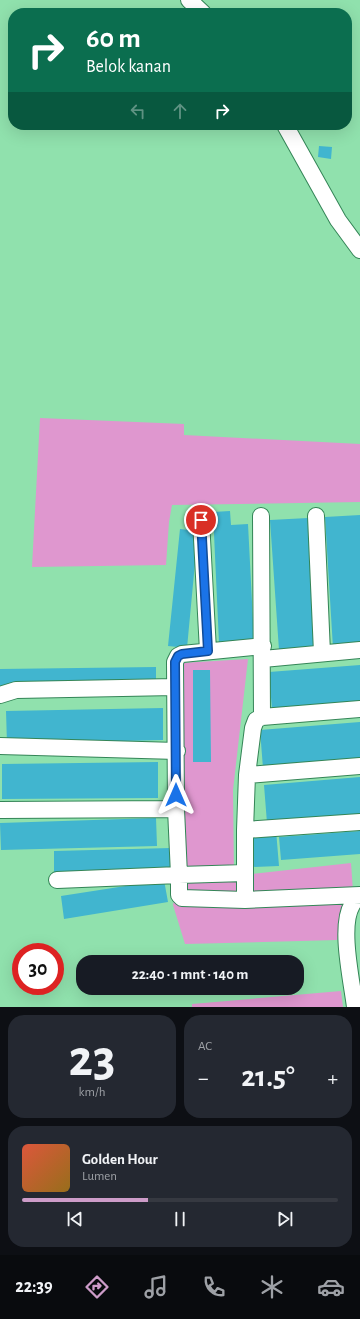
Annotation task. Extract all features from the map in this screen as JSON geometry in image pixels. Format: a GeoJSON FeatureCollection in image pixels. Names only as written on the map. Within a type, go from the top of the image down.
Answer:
{"type":"FeatureCollection","features":[{"type":"Feature","properties":{"kind":"street"},"geometry":{"type":"LineString","coordinates":[[189,0],[198,8]]}},
{"type":"Feature","properties":{"kind":"street"},"geometry":{"type":"LineString","coordinates":[[288,130],[338,220],[360,250]]}},
{"type":"Feature","properties":{"kind":"street"},"geometry":{"type":"LineString","coordinates":[[261,516],[263,652],[262,717]]}},
{"type":"Feature","properties":{"kind":"street"},"geometry":{"type":"LineString","coordinates":[[316,516],[322,653]]}},
{"type":"Feature","properties":{"kind":"street"},"geometry":{"type":"LineString","coordinates":[[201,520],[208,651]]}},
{"type":"Feature","properties":{"kind":"street"},"geometry":{"type":"LineString","coordinates":[[360,650],[322,653],[208,651],[182,654],[178,656],[175,662],[177,751],[176,809],[179,895],[182,898],[245,900],[360,895]]}},
{"type":"Feature","properties":{"kind":"street"},"geometry":{"type":"LineString","coordinates":[[0,695],[16,690],[175,687]]}},
{"type":"Feature","properties":{"kind":"street"},"geometry":{"type":"LineString","coordinates":[[245,900],[247,775],[253,724],[256,720],[262,717],[360,709]]}},
{"type":"Feature","properties":{"kind":"street"},"geometry":{"type":"LineString","coordinates":[[0,746],[177,751]]}},
{"type":"Feature","properties":{"kind":"street"},"geometry":{"type":"LineString","coordinates":[[247,775],[360,766]]}},
{"type":"Feature","properties":{"kind":"street"},"geometry":{"type":"LineString","coordinates":[[0,810],[176,809]]}},
{"type":"Feature","properties":{"kind":"street"},"geometry":{"type":"LineString","coordinates":[[245,830],[360,822]]}},
{"type":"Feature","properties":{"kind":"street"},"geometry":{"type":"LineString","coordinates":[[57,880],[245,873]]}},
{"type":"Feature","properties":{"kind":"street"},"geometry":{"type":"LineString","coordinates":[[355,1007],[346,928],[352,905],[360,895]]}},
{"type":"Feature","properties":{"kind":"shaded area"},"geometry":{"type":"Polygon","coordinates":[[[40,418],[184,424],[184,435],[360,444],[360,502],[172,505],[169,522],[166,565],[32,567],[40,418]]]}},
{"type":"Feature","properties":{"kind":"shaded area"},"geometry":{"type":"Polygon","coordinates":[[[248,659],[233,790],[234,876],[351,863],[353,891],[342,915],[337,940],[185,944],[173,905],[181,875],[181,663],[248,659]]]}},
{"type":"Feature","properties":{"kind":"shaded area"},"geometry":{"type":"Polygon","coordinates":[[[341,991],[343,1007],[192,1007],[192,1004],[341,991]]]}},
{"type":"Feature","properties":{"kind":"building"},"geometry":{"type":"Polygon","coordinates":[[[319,146],[332,147],[331,159],[318,157],[319,146]]]}},
{"type":"Feature","properties":{"kind":"building"},"geometry":{"type":"Polygon","coordinates":[[[230,511],[231,525],[248,524],[254,641],[219,643],[213,512],[230,511]]]}},
{"type":"Feature","properties":{"kind":"building"},"geometry":{"type":"Polygon","coordinates":[[[360,515],[360,646],[333,648],[325,517],[360,515]]]}},
{"type":"Feature","properties":{"kind":"building"},"geometry":{"type":"Polygon","coordinates":[[[308,518],[316,648],[279,650],[270,520],[308,518]]]}},
{"type":"Feature","properties":{"kind":"building"},"geometry":{"type":"Polygon","coordinates":[[[180,529],[198,531],[187,648],[168,646],[180,529]]]}},
{"type":"Feature","properties":{"kind":"building"},"geometry":{"type":"Polygon","coordinates":[[[360,665],[360,703],[272,710],[269,672],[360,665]]]}},
{"type":"Feature","properties":{"kind":"building"},"geometry":{"type":"Polygon","coordinates":[[[156,667],[156,685],[0,687],[0,669],[156,667]]]}},
{"type":"Feature","properties":{"kind":"building"},"geometry":{"type":"Polygon","coordinates":[[[193,670],[210,670],[211,762],[193,762],[193,670]]]}},
{"type":"Feature","properties":{"kind":"building"},"geometry":{"type":"Polygon","coordinates":[[[163,708],[163,740],[7,744],[6,711],[163,708]]]}},
{"type":"Feature","properties":{"kind":"building"},"geometry":{"type":"Polygon","coordinates":[[[360,722],[360,760],[263,768],[260,730],[360,722]]]}},
{"type":"Feature","properties":{"kind":"building"},"geometry":{"type":"Polygon","coordinates":[[[158,762],[158,798],[2,799],[2,764],[158,762]]]}},
{"type":"Feature","properties":{"kind":"building"},"geometry":{"type":"Polygon","coordinates":[[[360,777],[360,815],[267,823],[264,785],[360,777]]]}},
{"type":"Feature","properties":{"kind":"building"},"geometry":{"type":"Polygon","coordinates":[[[156,818],[157,846],[1,850],[0,823],[156,818]]]}},
{"type":"Feature","properties":{"kind":"building"},"geometry":{"type":"Polygon","coordinates":[[[276,830],[279,866],[251,867],[250,832],[276,830]]]}},
{"type":"Feature","properties":{"kind":"building"},"geometry":{"type":"Polygon","coordinates":[[[360,831],[360,854],[281,860],[279,837],[360,831]]]}},
{"type":"Feature","properties":{"kind":"building"},"geometry":{"type":"Polygon","coordinates":[[[171,848],[171,870],[54,873],[54,851],[171,848]]]}},
{"type":"Feature","properties":{"kind":"building"},"geometry":{"type":"Polygon","coordinates":[[[164,880],[168,902],[64,919],[61,896],[164,880]]]}},
{"type":"Feature","properties":{"kind":"route"},"geometry":{"type":"LineString","coordinates":[[176,795],[177,751],[175,662],[178,656],[182,654],[208,651],[201,520]]}}]}
